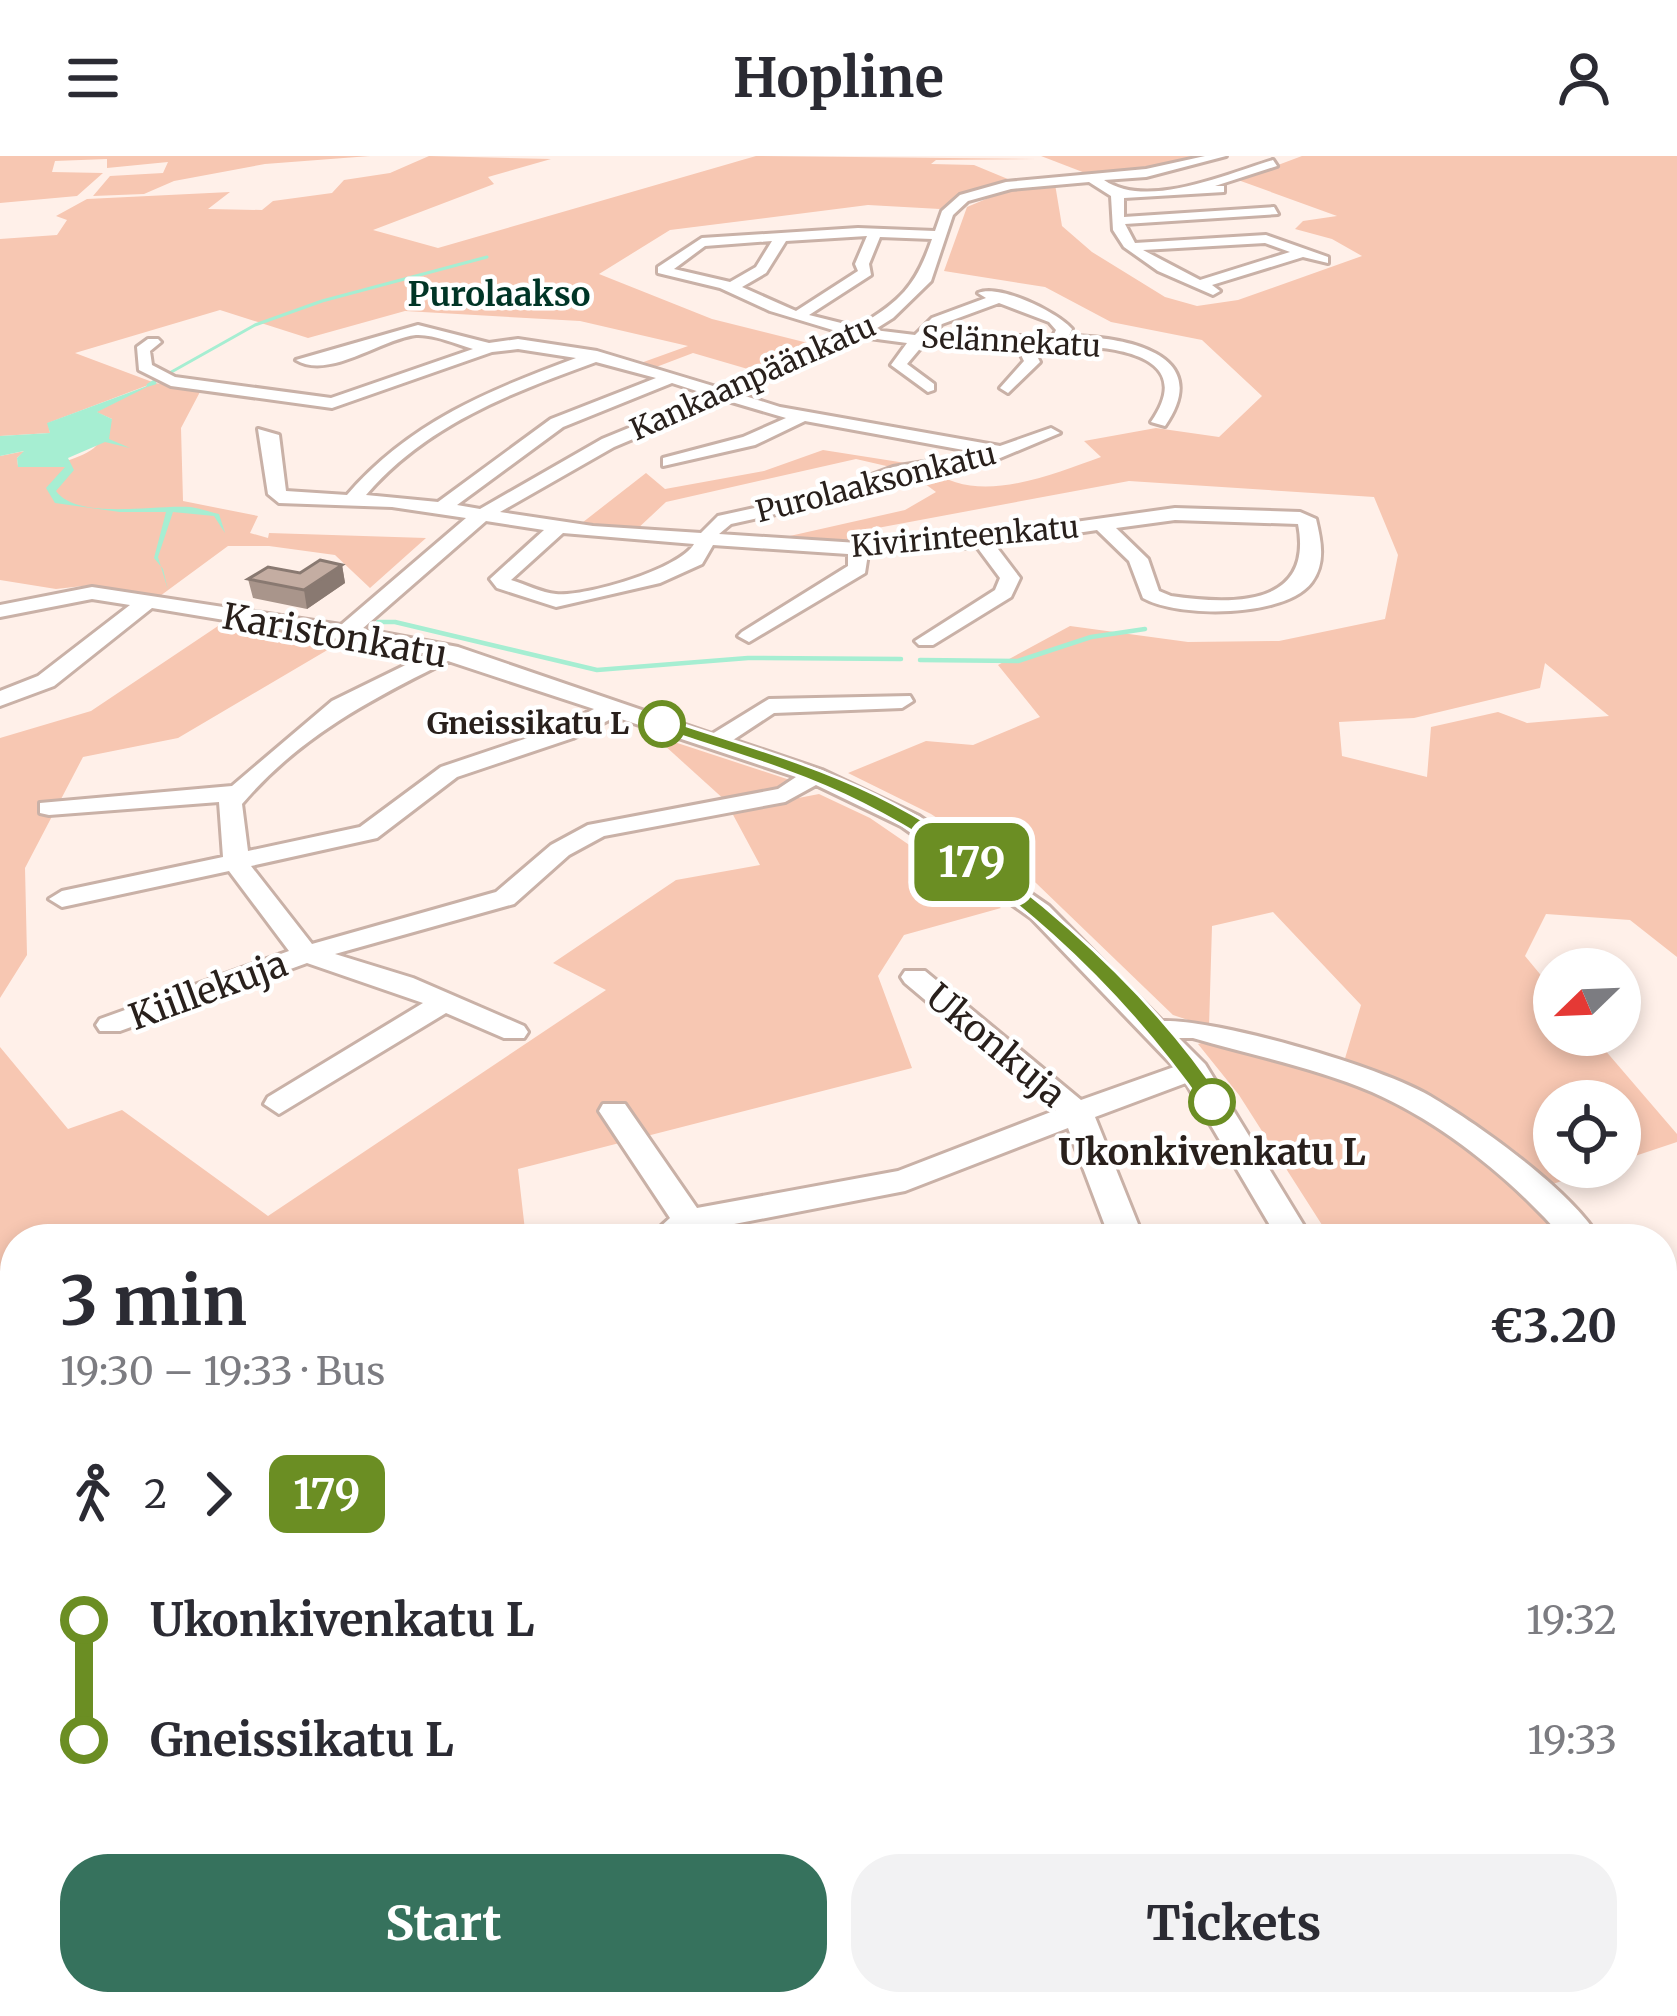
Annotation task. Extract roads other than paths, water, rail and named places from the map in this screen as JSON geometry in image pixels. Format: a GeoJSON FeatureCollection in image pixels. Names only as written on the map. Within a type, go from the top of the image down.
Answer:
{"type":"FeatureCollection","features":[{"type":"Feature","properties":{"kind":"street","name":"Kankaanpäänkatu"},"geometry":{"type":"LineString","coordinates":[[346,632],[481,514],[608,443],[864,332],[903,303],[926,278],[950,208],[974,194],[1022,183],[1159,171],[1220,156]]}},
{"type":"Feature","properties":{"kind":"street"},"geometry":{"type":"LineString","coordinates":[[1092,178],[1118,195],[1187,191],[1214,187],[1273,164]]}},
{"type":"Feature","properties":{"kind":"street"},"geometry":{"type":"LineString","coordinates":[[1118,221],[1281,213],[1214,187]]}},
{"type":"Feature","properties":{"kind":"street"},"geometry":{"type":"LineString","coordinates":[[1118,195],[1123,237],[1156,264],[1206,288],[1305,252]]}},
{"type":"Feature","properties":{"kind":"street"},"geometry":{"type":"LineString","coordinates":[[799,315],[866,272],[862,264],[874,232]]}},
{"type":"Feature","properties":{"kind":"street"},"geometry":{"type":"LineString","coordinates":[[732,287],[760,270],[780,239],[792,234],[939,235]]}},
{"type":"Feature","properties":{"kind":"street","name":"Selännekatu"},"geometry":{"type":"LineString","coordinates":[[780,239],[702,242],[663,268],[864,332],[923,339],[1060,339],[1127,350],[1160,362],[1172,380],[1174,398],[1159,422]]}},
{"type":"Feature","properties":{"kind":"street"},"geometry":{"type":"LineString","coordinates":[[1134,247],[1266,239],[1323,260]]}},
{"type":"Feature","properties":{"kind":"street"},"geometry":{"type":"LineString","coordinates":[[974,290],[1054,319],[1064,329],[1060,339]]}},
{"type":"Feature","properties":{"kind":"street"},"geometry":{"type":"LineString","coordinates":[[928,387],[899,365],[943,318],[1000,298]]}},
{"type":"Feature","properties":{"kind":"street"},"geometry":{"type":"LineString","coordinates":[[304,360],[324,359],[418,330],[489,348]]}},
{"type":"Feature","properties":{"kind":"street"},"geometry":{"type":"LineString","coordinates":[[153,342],[142,350],[145,368],[171,382],[332,403],[489,348],[518,344],[597,356],[803,416],[1005,452]]}},
{"type":"Feature","properties":{"kind":"street"},"geometry":{"type":"LineString","coordinates":[[1008,388],[1032,362],[1022,342]]}},
{"type":"Feature","properties":{"kind":"street"},"geometry":{"type":"LineString","coordinates":[[353,499],[371,475],[457,410],[597,356]]}},
{"type":"Feature","properties":{"kind":"street"},"geometry":{"type":"LineString","coordinates":[[442,508],[557,423],[667,379]]}},
{"type":"Feature","properties":{"kind":"street"},"geometry":{"type":"LineString","coordinates":[[669,462],[749,441],[803,416]]}},
{"type":"Feature","properties":{"kind":"street","name":"Kivirinteenkatu"},"geometry":{"type":"LineString","coordinates":[[264,433],[270,435],[274,484],[281,498],[442,508],[558,528],[858,549],[982,541],[1102,524],[1175,514],[1307,518],[1316,552],[1300,587],[1271,599],[1227,604],[1155,599],[1138,559],[1102,524]]}},
{"type":"Feature","properties":{"kind":"street","name":"Purolaaksonkatu"},"geometry":{"type":"LineString","coordinates":[[558,528],[500,580],[547,600],[572,599],[676,570],[695,560],[714,527],[725,520],[828,497],[893,472],[1005,452],[1051,433]]}},
{"type":"Feature","properties":{"kind":"street"},"geometry":{"type":"LineString","coordinates":[[926,641],[1004,593],[1010,578],[982,541]]}},
{"type":"Feature","properties":{"kind":"street"},"geometry":{"type":"LineString","coordinates":[[749,636],[858,569],[858,549]]}},
{"type":"Feature","properties":{"kind":"street","name":"Karistonkatu"},"geometry":{"type":"LineString","coordinates":[[0,611],[74,594],[346,632],[450,652],[814,775],[910,821],[1040,912],[1194,1072],[1286,1224]]}},
{"type":"Feature","properties":{"kind":"street"},"geometry":{"type":"LineString","coordinates":[[0,699],[46,681],[147,602]]}},
{"type":"Feature","properties":{"kind":"street"},"geometry":{"type":"LineString","coordinates":[[450,652],[340,706],[235,793],[230,803],[236,863],[306,955],[346,964],[514,1033]]}},
{"type":"Feature","properties":{"kind":"street"},"geometry":{"type":"LineString","coordinates":[[716,742],[769,706],[902,701]]}},
{"type":"Feature","properties":{"kind":"street"},"geometry":{"type":"LineString","coordinates":[[62,899],[368,833],[449,772],[565,733],[614,708]]}},
{"type":"Feature","properties":{"kind":"street","name":"Kiillekuja"},"geometry":{"type":"LineString","coordinates":[[110,1025],[306,955],[505,898],[560,850],[597,830],[785,795],[814,775]]}},
{"type":"Feature","properties":{"kind":"street"},"geometry":{"type":"LineString","coordinates":[[49,808],[235,793]]}},
{"type":"Feature","properties":{"kind":"street","name":"Ukonkuja"},"geometry":{"type":"LineString","coordinates":[[914,976],[1078,1114]]}},
{"type":"Feature","properties":{"kind":"street"},"geometry":{"type":"LineString","coordinates":[[279,1104],[441,1004]]}},
{"type":"Feature","properties":{"kind":"street"},"geometry":{"type":"LineString","coordinates":[[1156,1030],[1194,1029],[1377,1083],[1418,1102],[1542,1193],[1569,1224]]}},
{"type":"Feature","properties":{"kind":"street"},"geometry":{"type":"LineString","coordinates":[[704,1224],[889,1184],[1194,1072]]}},
{"type":"Feature","properties":{"kind":"street"},"geometry":{"type":"LineString","coordinates":[[614,1111],[673,1224]]}},
{"type":"Feature","properties":{"kind":"street"},"geometry":{"type":"LineString","coordinates":[[1078,1114],[1120,1224]]}},
{"type":"Feature","properties":{"kind":"street"},"geometry":{"type":"LineString","coordinates":[[1677,1784],[1677,1807]]}},
{"type":"Feature","properties":{"kind":"waterway"},"geometry":{"type":"LineString","coordinates":[[166,375],[255,325],[322,301],[487,257]]}},
{"type":"Feature","properties":{"kind":"waterway"},"geometry":{"type":"LineString","coordinates":[[155,383],[148,385],[156,380]]}},
{"type":"Feature","properties":{"kind":"waterway"},"geometry":{"type":"LineString","coordinates":[[378,622],[395,622],[597,670],[748,658],[901,659]]}},
{"type":"Feature","properties":{"kind":"waterway"},"geometry":{"type":"LineString","coordinates":[[920,660],[1018,661],[1091,637],[1145,629]]}},
{"type":"Feature","properties":{"kind":"place","name":"Gneissikatu L"},"geometry":{"type":"Point","coordinates":[662,724]}},
{"type":"Feature","properties":{"kind":"place","name":"Ukonkivenkatu L"},"geometry":{"type":"Point","coordinates":[1212,1102]}},
{"type":"Feature","properties":{"kind":"district","name":"Purolaakso"},"geometry":{"type":"Point","coordinates":[499,294]}}]}
